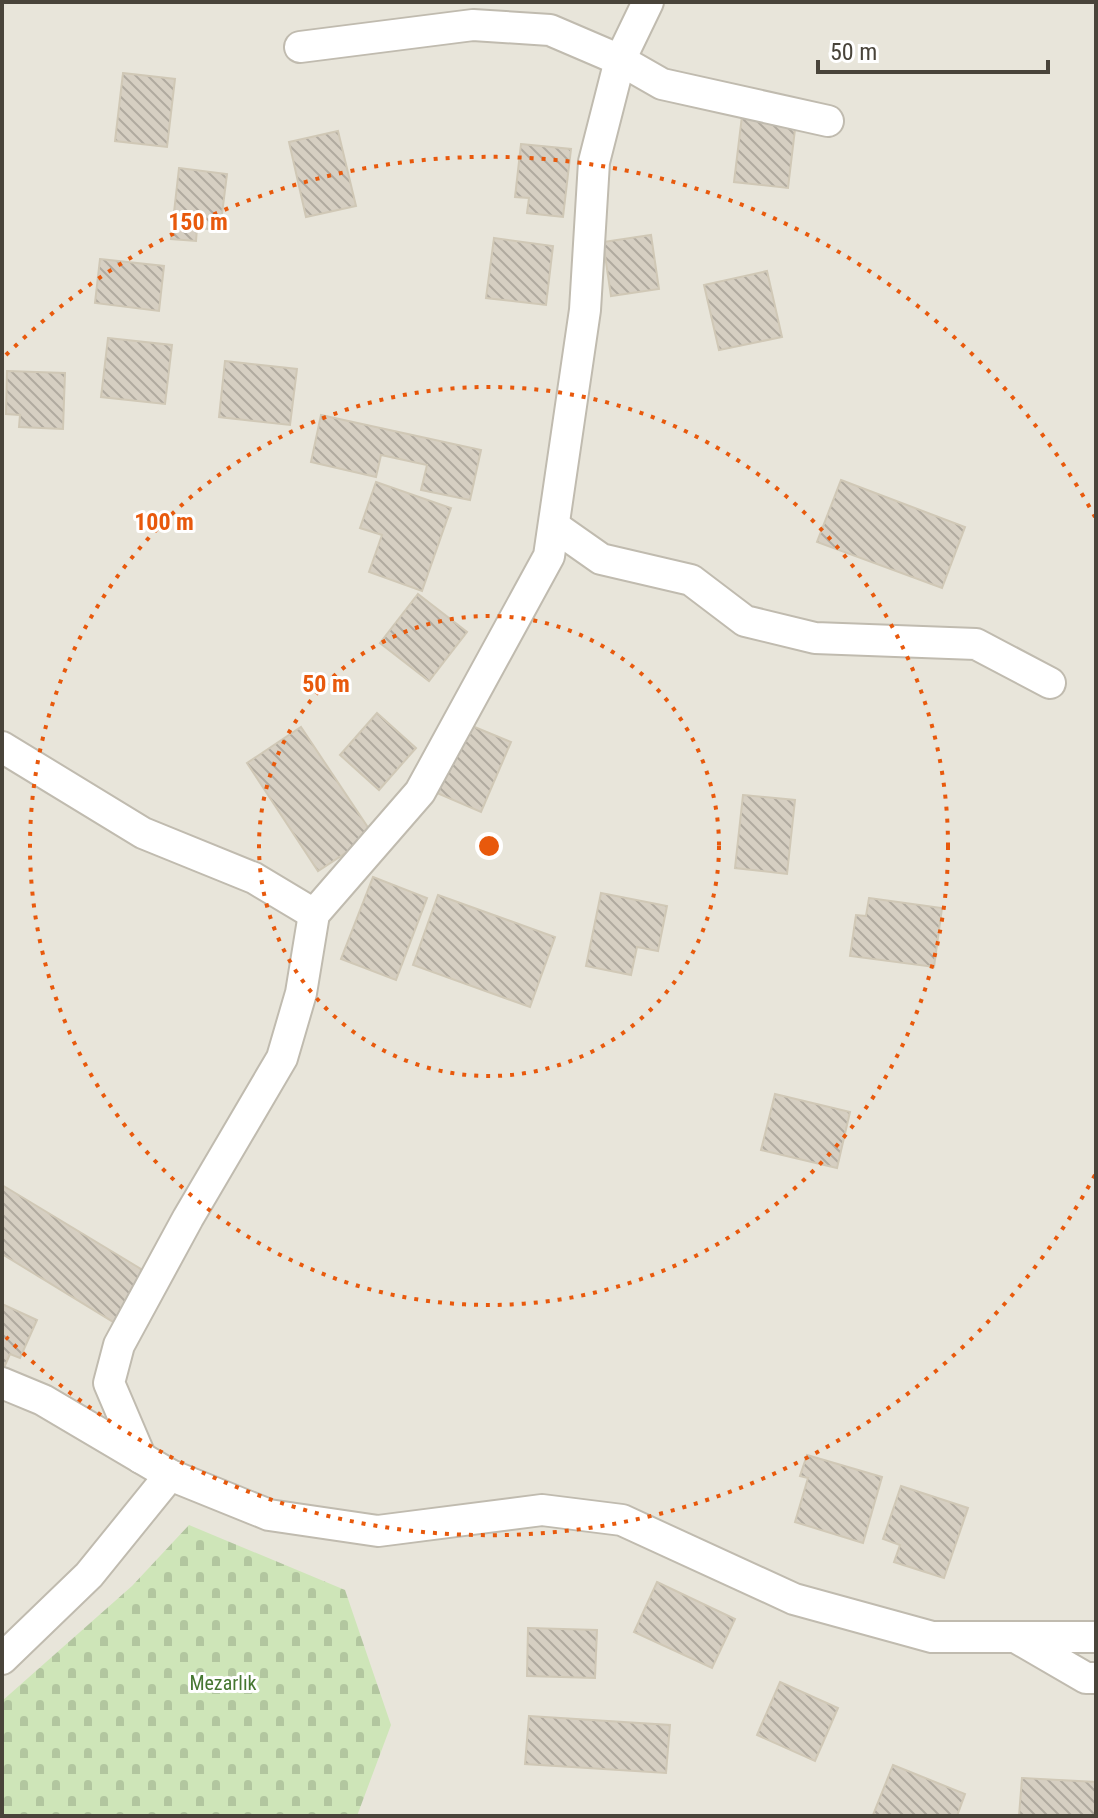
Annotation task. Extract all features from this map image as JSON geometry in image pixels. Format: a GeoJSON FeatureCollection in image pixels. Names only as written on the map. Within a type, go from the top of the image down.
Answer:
{"type":"FeatureCollection","features":[{"type":"Feature","properties":{"kind":"street"},"geometry":{"type":"LineString","coordinates":[[141,1458],[109,1383],[119,1345],[188,1218],[282,1058],[301,993],[314,914],[420,792],[549,556],[585,310],[594,162],[620,60],[648,2]]}},
{"type":"Feature","properties":{"kind":"street"},"geometry":{"type":"LineString","coordinates":[[300,47],[473,25],[550,30],[620,60],[662,84],[828,121]]}},
{"type":"Feature","properties":{"kind":"street"},"geometry":{"type":"LineString","coordinates":[[554,526],[601,559],[691,580],[745,621],[815,638],[976,644],[1050,683]]}},
{"type":"Feature","properties":{"kind":"street"},"geometry":{"type":"LineString","coordinates":[[2,747],[143,833],[254,878],[314,914]]}},
{"type":"Feature","properties":{"kind":"street"},"geometry":{"type":"LineString","coordinates":[[2,1383],[43,1400],[170,1475],[269,1515],[378,1531],[542,1510],[622,1520],[794,1599],[932,1637],[1096,1637]]}},
{"type":"Feature","properties":{"kind":"street"},"geometry":{"type":"LineString","coordinates":[[2,1659],[89,1575],[170,1475]]}},
{"type":"Feature","properties":{"kind":"street"},"geometry":{"type":"LineString","coordinates":[[1016,1637],[1086,1678],[1096,1678]]}},
{"type":"Feature","properties":{"kind":"shaded area"},"geometry":{"type":"Polygon","coordinates":[[[2,2],[1096,2],[1096,1816],[2,1816],[2,2]]]}},
{"type":"Feature","properties":{"kind":"green space","name":"Mezarlık"},"geometry":{"type":"Polygon","coordinates":[[[189,1525],[345,1590],[391,1725],[357,1816],[2,1816],[2,1701],[132,1586],[189,1525]]]}},
{"type":"Feature","properties":{"kind":"building"},"geometry":{"type":"Polygon","coordinates":[[[123,73],[175,79],[167,147],[115,141],[123,73]]]}},
{"type":"Feature","properties":{"kind":"building"},"geometry":{"type":"Polygon","coordinates":[[[742,116],[796,121],[788,188],[734,182],[742,116]]]}},
{"type":"Feature","properties":{"kind":"building"},"geometry":{"type":"Polygon","coordinates":[[[338,131],[356,206],[306,217],[289,142],[338,131]]]}},
{"type":"Feature","properties":{"kind":"building"},"geometry":{"type":"Polygon","coordinates":[[[521,144],[571,149],[563,217],[527,213],[529,198],[515,197],[521,144]]]}},
{"type":"Feature","properties":{"kind":"building"},"geometry":{"type":"Polygon","coordinates":[[[179,168],[227,174],[220,230],[197,228],[196,241],[171,239],[179,168]]]}},
{"type":"Feature","properties":{"kind":"building"},"geometry":{"type":"Polygon","coordinates":[[[651,235],[659,289],[611,296],[603,242],[651,235]]]}},
{"type":"Feature","properties":{"kind":"building"},"geometry":{"type":"Polygon","coordinates":[[[494,238],[553,246],[546,305],[486,298],[494,238]]]}},
{"type":"Feature","properties":{"kind":"building"},"geometry":{"type":"Polygon","coordinates":[[[100,259],[164,266],[159,311],[95,303],[100,259]]]}},
{"type":"Feature","properties":{"kind":"building"},"geometry":{"type":"Polygon","coordinates":[[[767,271],[782,337],[719,350],[704,285],[767,271]]]}},
{"type":"Feature","properties":{"kind":"building"},"geometry":{"type":"Polygon","coordinates":[[[108,338],[172,345],[165,404],[101,397],[108,338]]]}},
{"type":"Feature","properties":{"kind":"building"},"geometry":{"type":"Polygon","coordinates":[[[225,361],[297,369],[290,425],[219,417],[225,361]]]}},
{"type":"Feature","properties":{"kind":"building"},"geometry":{"type":"Polygon","coordinates":[[[7,371],[65,373],[63,429],[19,427],[20,415],[6,414],[7,371]]]}},
{"type":"Feature","properties":{"kind":"building"},"geometry":{"type":"Polygon","coordinates":[[[321,415],[481,450],[470,500],[421,490],[427,465],[381,455],[376,477],[311,462],[321,415]]]}},
{"type":"Feature","properties":{"kind":"building"},"geometry":{"type":"Polygon","coordinates":[[[841,480],[965,527],[942,588],[817,542],[841,480]]]}},
{"type":"Feature","properties":{"kind":"building"},"geometry":{"type":"Polygon","coordinates":[[[376,482],[451,508],[422,591],[369,572],[382,535],[360,528],[376,482]]]}},
{"type":"Feature","properties":{"kind":"building"},"geometry":{"type":"Polygon","coordinates":[[[418,594],[467,632],[429,681],[380,643],[418,594]]]}},
{"type":"Feature","properties":{"kind":"building"},"geometry":{"type":"Polygon","coordinates":[[[377,713],[416,748],[379,790],[340,755],[377,713]]]}},
{"type":"Feature","properties":{"kind":"building"},"geometry":{"type":"Polygon","coordinates":[[[460,721],[511,742],[481,812],[430,790],[460,721]]]}},
{"type":"Feature","properties":{"kind":"building"},"geometry":{"type":"Polygon","coordinates":[[[301,727],[373,835],[318,871],[247,763],[301,727]]]}},
{"type":"Feature","properties":{"kind":"building"},"geometry":{"type":"Polygon","coordinates":[[[743,795],[795,800],[787,874],[735,868],[743,795]]]}},
{"type":"Feature","properties":{"kind":"building"},"geometry":{"type":"Polygon","coordinates":[[[373,877],[427,898],[396,980],[341,959],[373,877]]]}},
{"type":"Feature","properties":{"kind":"building"},"geometry":{"type":"Polygon","coordinates":[[[601,893],[667,906],[658,951],[637,947],[631,975],[586,966],[601,893]]]}},
{"type":"Feature","properties":{"kind":"building"},"geometry":{"type":"Polygon","coordinates":[[[438,895],[555,937],[530,1007],[413,965],[438,895]]]}},
{"type":"Feature","properties":{"kind":"building"},"geometry":{"type":"Polygon","coordinates":[[[869,898],[942,908],[934,967],[850,956],[856,915],[866,916],[869,898]]]}},
{"type":"Feature","properties":{"kind":"building"},"geometry":{"type":"Polygon","coordinates":[[[775,1094],[850,1112],[837,1168],[761,1150],[775,1094]]]}},
{"type":"Feature","properties":{"kind":"building"},"geometry":{"type":"Polygon","coordinates":[[[2,1185],[146,1272],[115,1323],[2,1254],[2,1185]]]}},
{"type":"Feature","properties":{"kind":"building"},"geometry":{"type":"Polygon","coordinates":[[[2,1304],[37,1320],[20,1358],[10,1354],[2,1372],[2,1304]]]}},
{"type":"Feature","properties":{"kind":"building"},"geometry":{"type":"Polygon","coordinates":[[[807,1455],[882,1477],[863,1543],[795,1522],[808,1478],[800,1476],[807,1455]]]}},
{"type":"Feature","properties":{"kind":"building"},"geometry":{"type":"Polygon","coordinates":[[[901,1486],[968,1508],[944,1578],[894,1562],[900,1545],[883,1539],[901,1486]]]}},
{"type":"Feature","properties":{"kind":"building"},"geometry":{"type":"Polygon","coordinates":[[[657,1582],[735,1619],[712,1668],[634,1632],[657,1582]]]}},
{"type":"Feature","properties":{"kind":"building"},"geometry":{"type":"Polygon","coordinates":[[[528,1628],[597,1630],[595,1678],[527,1676],[528,1628]]]}},
{"type":"Feature","properties":{"kind":"building"},"geometry":{"type":"Polygon","coordinates":[[[780,1682],[838,1708],[815,1761],[757,1735],[780,1682]]]}},
{"type":"Feature","properties":{"kind":"building"},"geometry":{"type":"Polygon","coordinates":[[[529,1716],[670,1725],[666,1773],[525,1764],[529,1716]]]}},
{"type":"Feature","properties":{"kind":"building"},"geometry":{"type":"Polygon","coordinates":[[[893,1765],[965,1794],[957,1816],[873,1815],[893,1765]]]}},
{"type":"Feature","properties":{"kind":"building"},"geometry":{"type":"Polygon","coordinates":[[[1022,1778],[1096,1782],[1096,1816],[1019,1816],[1022,1778]]]}}]}
